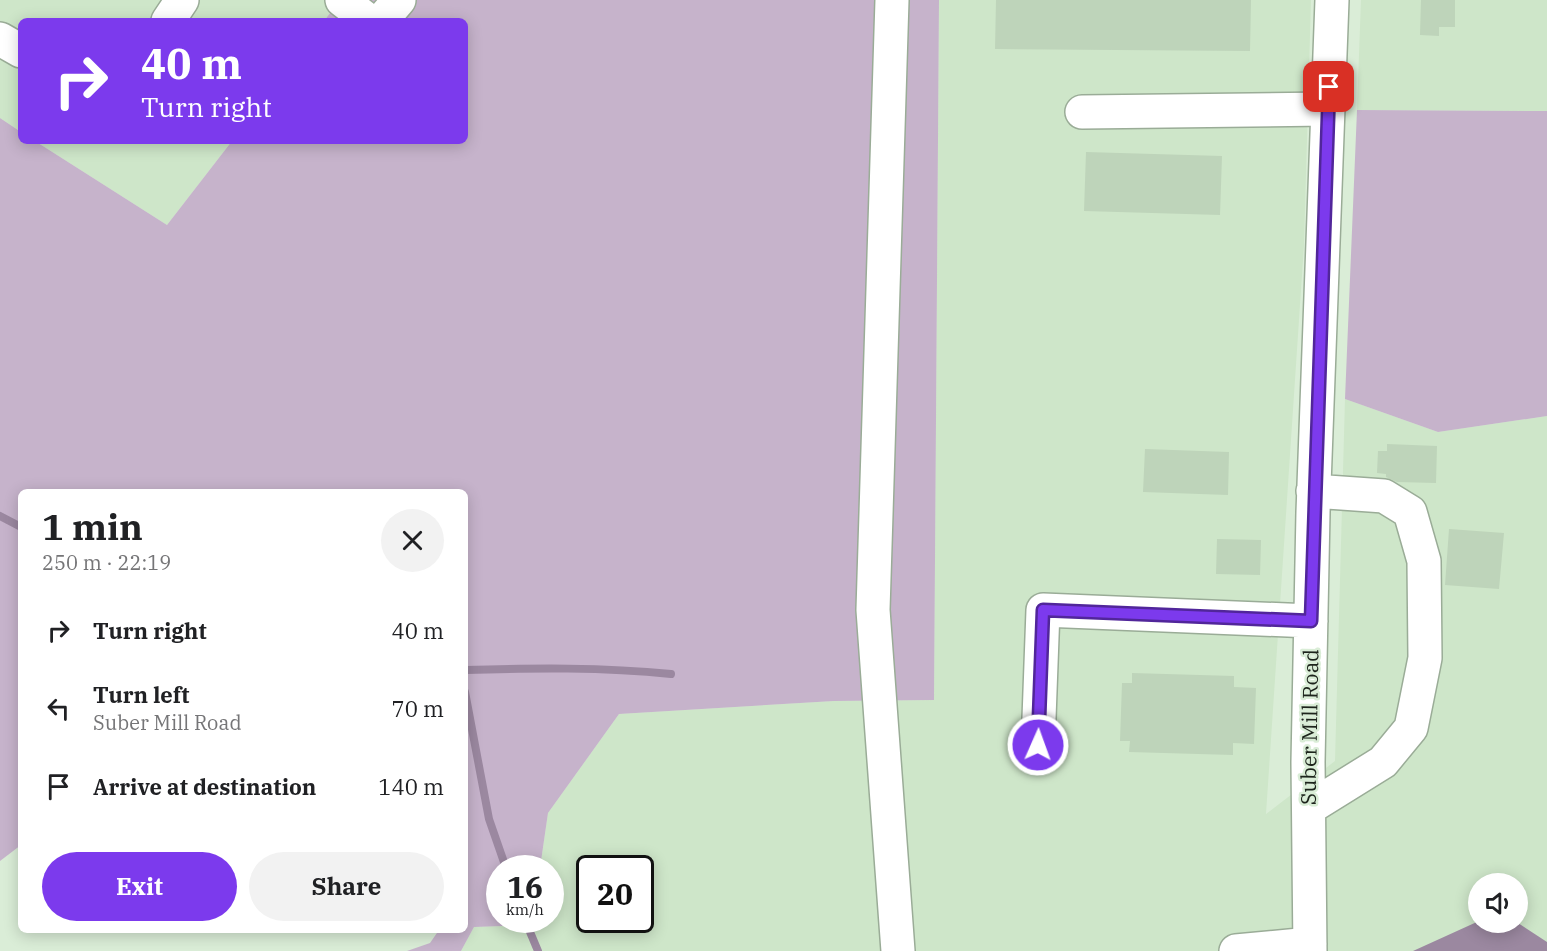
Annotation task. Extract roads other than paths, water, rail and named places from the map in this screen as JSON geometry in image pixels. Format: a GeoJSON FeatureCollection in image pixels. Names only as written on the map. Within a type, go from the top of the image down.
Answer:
{"type":"FeatureCollection","features":[{"type":"Feature","properties":{"kind":"street"},"geometry":{"type":"LineString","coordinates":[[170,18],[182,0]]}},
{"type":"Feature","properties":{"kind":"street"},"geometry":{"type":"LineString","coordinates":[[342,0],[365,18]]}},
{"type":"Feature","properties":{"kind":"street"},"geometry":{"type":"LineString","coordinates":[[384,18],[399,0]]}},
{"type":"Feature","properties":{"kind":"street"},"geometry":{"type":"LineString","coordinates":[[892,0],[873,610],[898,951]]}},
{"type":"Feature","properties":{"kind":"street","name":"Suber Mill Road"},"geometry":{"type":"LineString","coordinates":[[1310,947],[1309,808],[1313,491],[1332,0]]}},
{"type":"Feature","properties":{"kind":"street"},"geometry":{"type":"LineString","coordinates":[[0,39],[18,49]]}},
{"type":"Feature","properties":{"kind":"street"},"geometry":{"type":"LineString","coordinates":[[1082,112],[1328,109]]}},
{"type":"Feature","properties":{"kind":"street"},"geometry":{"type":"LineString","coordinates":[[1309,808],[1383,762],[1411,728],[1425,658],[1425,561],[1410,512],[1384,496],[1313,491]]}},
{"type":"Feature","properties":{"kind":"street"},"geometry":{"type":"LineString","coordinates":[[1038,745],[1043,610],[1311,621]]}},
{"type":"Feature","properties":{"kind":"street"},"geometry":{"type":"LineString","coordinates":[[1236,951],[1310,947]]}},
{"type":"Feature","properties":{"kind":"waterway"},"geometry":{"type":"LineString","coordinates":[[0,516],[18,525]]}},
{"type":"Feature","properties":{"kind":"waterway"},"geometry":{"type":"LineString","coordinates":[[468,670],[619,670],[671,674]]}},
{"type":"Feature","properties":{"kind":"waterway"},"geometry":{"type":"LineString","coordinates":[[468,708],[489,819],[501,855]]}},
{"type":"Feature","properties":{"kind":"waterway"},"geometry":{"type":"LineString","coordinates":[[530,933],[538,951]]}}]}
